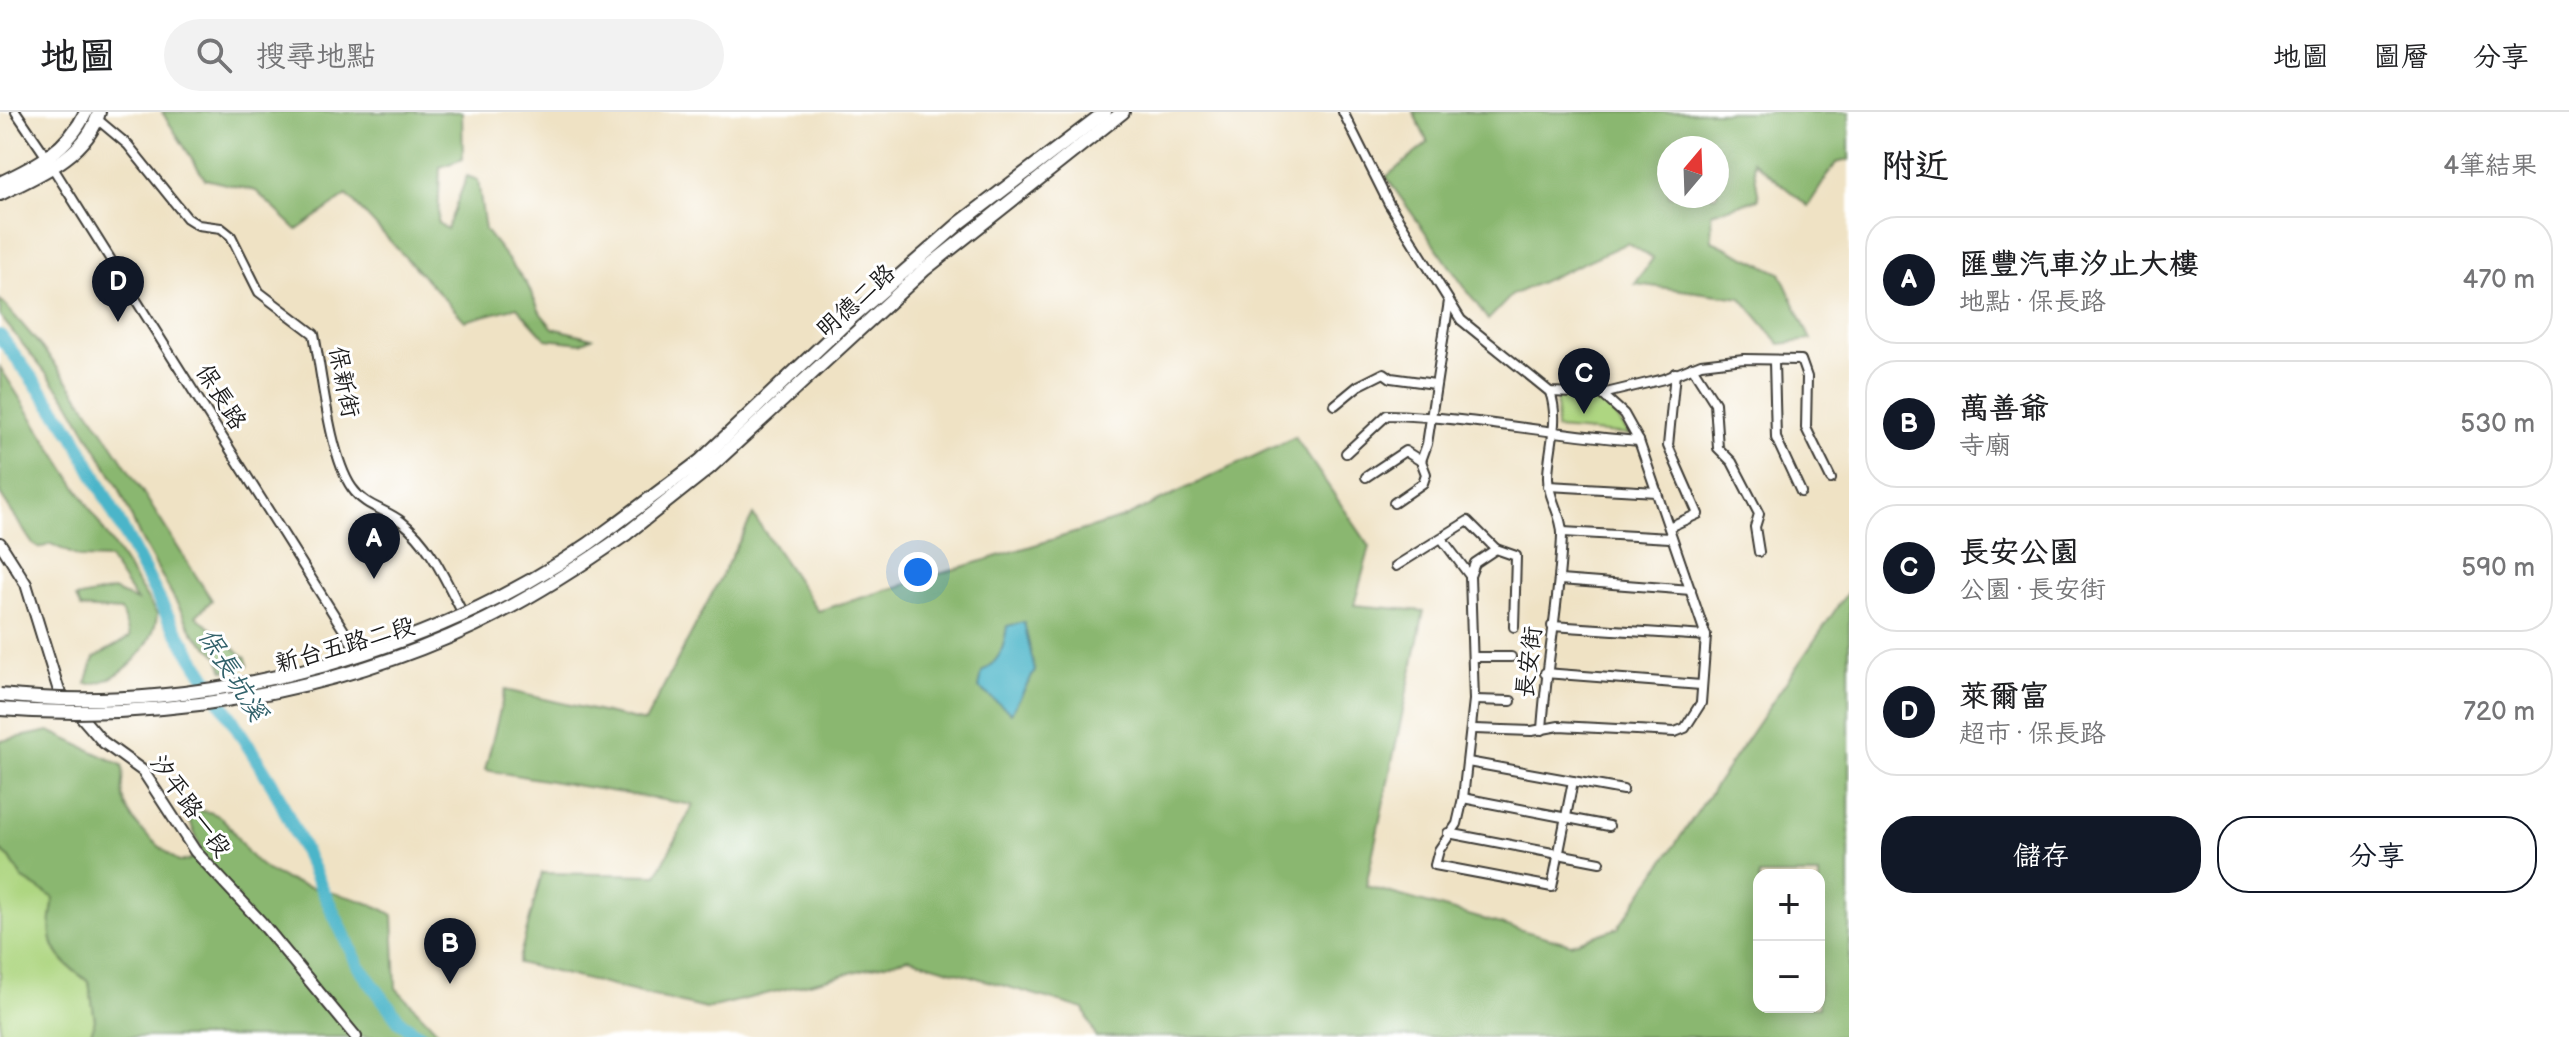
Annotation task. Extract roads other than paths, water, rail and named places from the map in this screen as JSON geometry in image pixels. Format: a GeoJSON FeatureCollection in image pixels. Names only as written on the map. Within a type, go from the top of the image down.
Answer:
{"type":"FeatureCollection","features":[{"type":"Feature","properties":{"kind":"main road","name":"明德二路"},"geometry":{"type":"LineString","coordinates":[[616,524],[700,461],[849,320],[961,222],[1105,112]]}},
{"type":"Feature","properties":{"kind":"main road","name":"明德二路"},"geometry":{"type":"LineString","coordinates":[[626,534],[709,468],[924,270],[1123,112]]}},
{"type":"Feature","properties":{"kind":"main road"},"geometry":{"type":"LineString","coordinates":[[0,194],[51,164],[75,131],[94,114]]}},
{"type":"Feature","properties":{"kind":"main road"},"geometry":{"type":"LineString","coordinates":[[0,183],[51,164]]}},
{"type":"Feature","properties":{"kind":"main road","name":"新台五路二段"},"geometry":{"type":"LineString","coordinates":[[0,695],[47,699],[132,697],[245,684],[310,669],[424,632],[473,610],[569,557],[616,524]]}},
{"type":"Feature","properties":{"kind":"main road","name":"新台五路二段"},"geometry":{"type":"LineString","coordinates":[[0,709],[70,711],[173,706],[277,689],[351,670],[476,625],[566,574],[626,534]]}},
{"type":"Feature","properties":{"kind":"street","name":"保長路"},"geometry":{"type":"LineString","coordinates":[[16,112],[355,648]]}},
{"type":"Feature","properties":{"kind":"street"},"geometry":{"type":"LineString","coordinates":[[1343,112],[1389,204],[1461,320],[1550,392],[1602,394],[1692,367],[1744,359],[1804,363],[1806,428],[1831,479]]}},
{"type":"Feature","properties":{"kind":"street","name":"保新街"},"geometry":{"type":"LineString","coordinates":[[94,114],[128,145],[187,218],[198,225],[221,228],[231,236],[259,292],[314,334],[343,473],[362,500],[401,520],[431,552],[460,608]]}},
{"type":"Feature","properties":{"kind":"street"},"geometry":{"type":"LineString","coordinates":[[1394,503],[1423,483],[1426,474],[1421,461],[1449,301]]}},
{"type":"Feature","properties":{"kind":"street"},"geometry":{"type":"LineString","coordinates":[[1774,362],[1776,438],[1801,492]]}},
{"type":"Feature","properties":{"kind":"street"},"geometry":{"type":"LineString","coordinates":[[1692,367],[1715,403],[1718,448],[1732,462],[1759,514],[1755,527],[1759,552]]}},
{"type":"Feature","properties":{"kind":"street"},"geometry":{"type":"LineString","coordinates":[[1335,405],[1358,386],[1384,373],[1391,378],[1435,384]]}},
{"type":"Feature","properties":{"kind":"street"},"geometry":{"type":"LineString","coordinates":[[1669,527],[1698,514],[1668,446],[1675,373]]}},
{"type":"Feature","properties":{"kind":"street","name":"長安街"},"geometry":{"type":"LineString","coordinates":[[1474,729],[1542,730],[1545,673],[1560,580],[1563,532],[1548,486],[1555,408],[1550,392]]}},
{"type":"Feature","properties":{"kind":"street"},"geometry":{"type":"LineString","coordinates":[[1542,730],[1559,726],[1675,732],[1685,728],[1701,703],[1706,636],[1639,441],[1624,414],[1602,394]]}},
{"type":"Feature","properties":{"kind":"street"},"geometry":{"type":"LineString","coordinates":[[1346,453],[1387,415],[1431,416],[1554,434],[1639,441]]}},
{"type":"Feature","properties":{"kind":"street"},"geometry":{"type":"LineString","coordinates":[[1366,477],[1405,451],[1421,461]]}},
{"type":"Feature","properties":{"kind":"street"},"geometry":{"type":"LineString","coordinates":[[1548,486],[1657,492]]}},
{"type":"Feature","properties":{"kind":"street"},"geometry":{"type":"LineString","coordinates":[[1396,566],[1431,541],[1442,539],[1468,521],[1496,549],[1516,556],[1514,627]]}},
{"type":"Feature","properties":{"kind":"street"},"geometry":{"type":"LineString","coordinates":[[1563,532],[1670,538]]}},
{"type":"Feature","properties":{"kind":"street"},"geometry":{"type":"LineString","coordinates":[[1442,539],[1470,576]]}},
{"type":"Feature","properties":{"kind":"street","name":"汐平路一段"},"geometry":{"type":"LineString","coordinates":[[0,543],[26,584],[59,691],[103,742],[143,771],[195,851],[261,922],[356,1037]]}},
{"type":"Feature","properties":{"kind":"street"},"geometry":{"type":"LineString","coordinates":[[1496,549],[1475,563],[1470,576],[1474,729],[1457,824],[1448,833],[1435,865],[1552,887],[1573,781]]}},
{"type":"Feature","properties":{"kind":"street"},"geometry":{"type":"LineString","coordinates":[[1560,580],[1691,590]]}},
{"type":"Feature","properties":{"kind":"street"},"geometry":{"type":"LineString","coordinates":[[1552,626],[1706,636]]}},
{"type":"Feature","properties":{"kind":"street"},"geometry":{"type":"LineString","coordinates":[[1473,657],[1511,657]]}},
{"type":"Feature","properties":{"kind":"street"},"geometry":{"type":"LineString","coordinates":[[1545,673],[1701,685]]}},
{"type":"Feature","properties":{"kind":"street"},"geometry":{"type":"LineString","coordinates":[[1474,700],[1511,701]]}},
{"type":"Feature","properties":{"kind":"street"},"geometry":{"type":"LineString","coordinates":[[1468,762],[1623,790]]}},
{"type":"Feature","properties":{"kind":"street"},"geometry":{"type":"LineString","coordinates":[[1463,798],[1609,826]]}},
{"type":"Feature","properties":{"kind":"street"},"geometry":{"type":"LineString","coordinates":[[1448,833],[1600,862]]}},
{"type":"Feature","properties":{"kind":"water"},"geometry":{"type":"Polygon","coordinates":[[[1024,622],[1035,671],[1011,713],[979,688],[982,672],[994,663],[1000,652],[1007,626],[1024,622]]]}},
{"type":"Feature","properties":{"kind":"waterway","name":"保長坑溪"},"geometry":{"type":"LineString","coordinates":[[0,336],[73,434],[169,619],[274,787],[359,967],[401,1023],[422,1037]]}},
{"type":"Feature","properties":{"kind":"place","name":"萊爾富"},"geometry":{"type":"Point","coordinates":[118,322]}},
{"type":"Feature","properties":{"kind":"place","name":"長安公園"},"geometry":{"type":"Point","coordinates":[1584,414]}},
{"type":"Feature","properties":{"kind":"place","name":"匯豐汽車汐止大樓"},"geometry":{"type":"Point","coordinates":[374,579]}},
{"type":"Feature","properties":{"kind":"place","name":"萬善爺"},"geometry":{"type":"Point","coordinates":[450,984]}}]}
